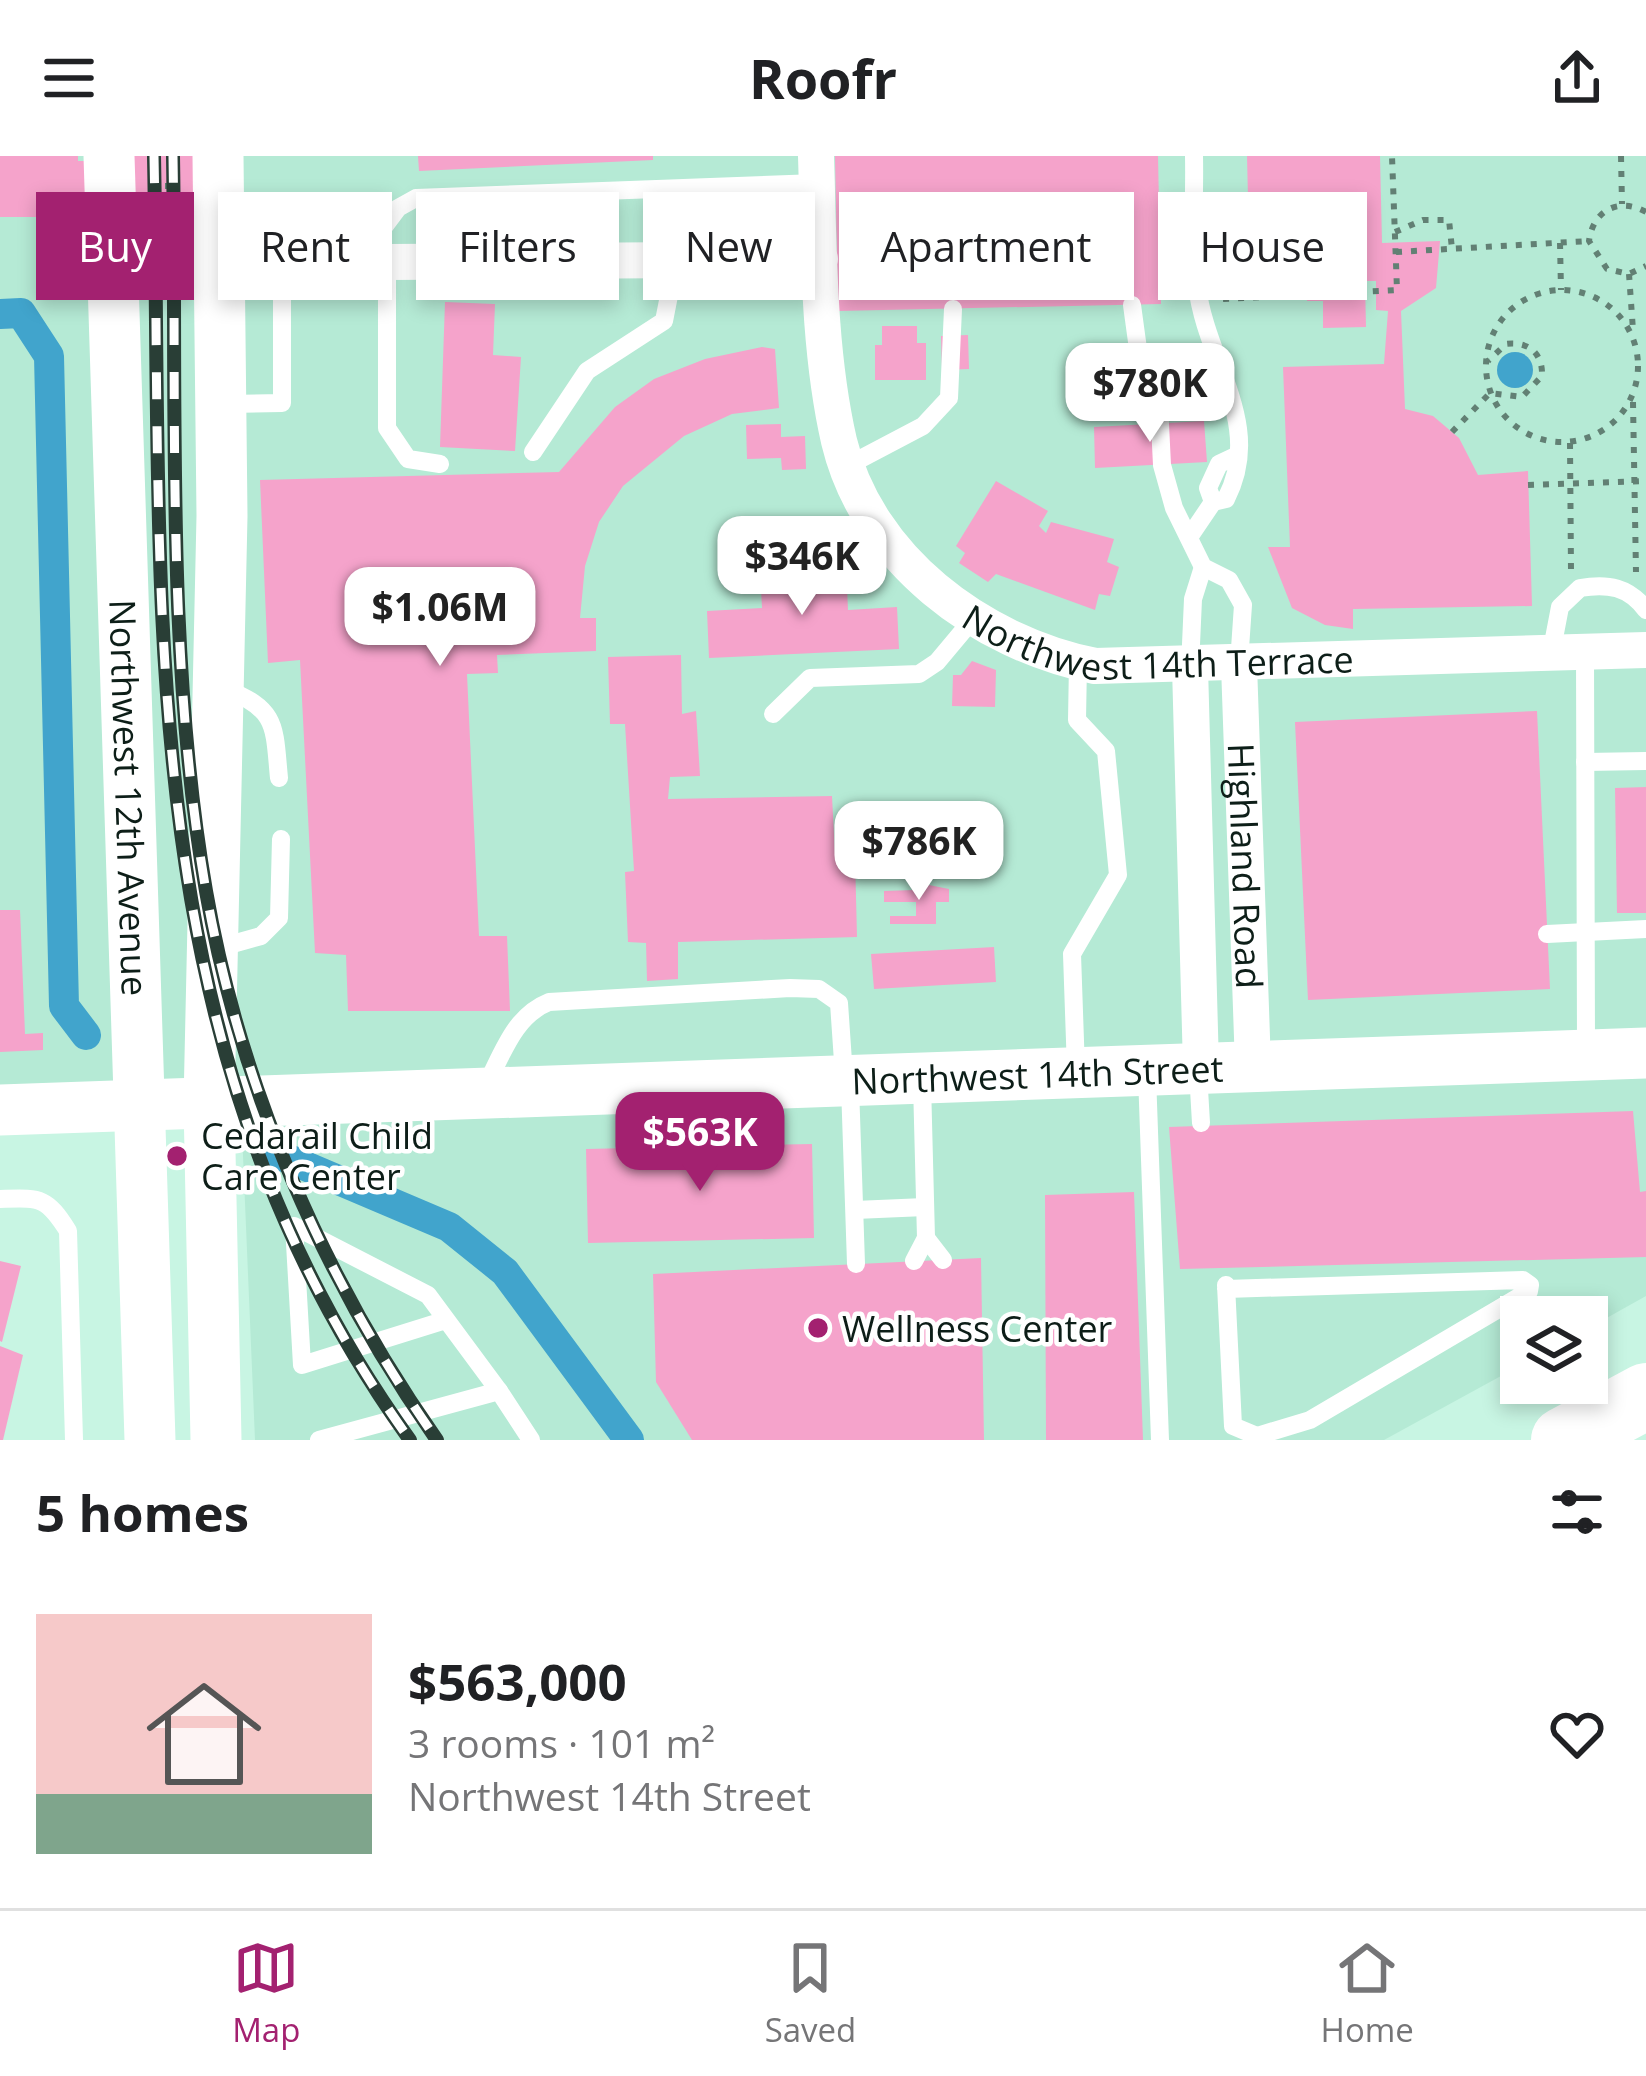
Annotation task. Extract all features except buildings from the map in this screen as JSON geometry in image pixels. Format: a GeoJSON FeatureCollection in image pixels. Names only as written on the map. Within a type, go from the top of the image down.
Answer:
{"type":"FeatureCollection","features":[{"type":"Feature","properties":{"kind":"highway"},"geometry":{"type":"LineString","coordinates":[[1564,1440],[1646,1396]]}},
{"type":"Feature","properties":{"kind":"main road"},"geometry":{"type":"LineString","coordinates":[[200,171],[218,254]]}},
{"type":"Feature","properties":{"kind":"main road","name":"Northwest 12th Avenue"},"geometry":{"type":"LineString","coordinates":[[90,300],[139,1105],[151,1440]]}},
{"type":"Feature","properties":{"kind":"main road"},"geometry":{"type":"LineString","coordinates":[[216,1440],[209,1103],[219,687],[220,300]]}},
{"type":"Feature","properties":{"kind":"main road","name":"Northwest 14th Street"},"geometry":{"type":"LineString","coordinates":[[0,1110],[1646,1053]]}},
{"type":"Feature","properties":{"kind":"street","name":"Northwest 14th Terrace"},"geometry":{"type":"LineString","coordinates":[[817,170],[827,359],[847,466],[864,505],[902,558],[973,619],[1021,645],[1078,663],[1190,667],[1646,650]]}},
{"type":"Feature","properties":{"kind":"street"},"geometry":{"type":"LineString","coordinates":[[815,259],[820,259]]}},
{"type":"Feature","properties":{"kind":"street"},"geometry":{"type":"LineString","coordinates":[[392,263],[643,260]]}},
{"type":"Feature","properties":{"kind":"street","name":"Highland Road"},"geometry":{"type":"LineString","coordinates":[[1239,665],[1253,1066]]}},
{"type":"Feature","properties":{"kind":"street","name":"Highland Road"},"geometry":{"type":"LineString","coordinates":[[1190,667],[1199,1067]]}},
{"type":"Feature","properties":{"kind":"lane"},"geometry":{"type":"LineString","coordinates":[[1190,536],[1213,502],[1208,488],[1220,464],[1236,456],[1238,410],[1197,289],[1194,156]]}},
{"type":"Feature","properties":{"kind":"lane"},"geometry":{"type":"LineString","coordinates":[[392,216],[416,198],[761,186],[817,170]]}},
{"type":"Feature","properties":{"kind":"lane"},"geometry":{"type":"LineString","coordinates":[[760,192],[761,186]]}},
{"type":"Feature","properties":{"kind":"lane"},"geometry":{"type":"LineString","coordinates":[[221,404],[283,403],[328,300]]}},
{"type":"Feature","properties":{"kind":"lane"},"geometry":{"type":"LineString","coordinates":[[354,300],[387,428],[408,459],[440,464]]}},
{"type":"Feature","properties":{"kind":"lane"},"geometry":{"type":"LineString","coordinates":[[533,452],[586,371],[664,321],[668,300]]}},
{"type":"Feature","properties":{"kind":"lane"},"geometry":{"type":"LineString","coordinates":[[1132,305],[1138,349],[1159,404],[1165,480],[1203,567],[1228,580],[1243,605],[1239,665]]}},
{"type":"Feature","properties":{"kind":"lane"},"geometry":{"type":"LineString","coordinates":[[847,466],[940,412],[953,384],[953,309]]}},
{"type":"Feature","properties":{"kind":"lane"},"geometry":{"type":"LineString","coordinates":[[1190,667],[1192,599],[1203,567]]}},
{"type":"Feature","properties":{"kind":"lane"},"geometry":{"type":"LineString","coordinates":[[1586,1055],[1585,762],[1560,607],[1580,588],[1616,587],[1631,593],[1646,610]]}},
{"type":"Feature","properties":{"kind":"lane"},"geometry":{"type":"LineString","coordinates":[[773,714],[810,678],[919,674],[937,662],[973,619]]}},
{"type":"Feature","properties":{"kind":"lane"},"geometry":{"type":"LineString","coordinates":[[1076,1072],[1072,954],[1118,875],[1106,751],[1077,720],[1078,663]]}},
{"type":"Feature","properties":{"kind":"lane"},"geometry":{"type":"LineString","coordinates":[[219,687],[266,711],[274,727],[279,778]]}},
{"type":"Feature","properties":{"kind":"lane"},"geometry":{"type":"LineString","coordinates":[[1585,762],[1646,761]]}},
{"type":"Feature","properties":{"kind":"lane"},"geometry":{"type":"LineString","coordinates":[[213,949],[260,936],[279,918],[281,839]]}},
{"type":"Feature","properties":{"kind":"lane"},"geometry":{"type":"LineString","coordinates":[[1547,934],[1646,929]]}},
{"type":"Feature","properties":{"kind":"lane"},"geometry":{"type":"LineString","coordinates":[[481,1094],[515,1028],[530,1010],[549,1002],[819,989],[839,1003],[857,1264]]}},
{"type":"Feature","properties":{"kind":"lane"},"geometry":{"type":"LineString","coordinates":[[1199,1067],[1202,1123]]}},
{"type":"Feature","properties":{"kind":"lane"},"geometry":{"type":"LineString","coordinates":[[1147,1070],[1160,1440]]}},
{"type":"Feature","properties":{"kind":"lane"},"geometry":{"type":"LineString","coordinates":[[914,1261],[926,1238],[922,1078]]}},
{"type":"Feature","properties":{"kind":"lane"},"geometry":{"type":"LineString","coordinates":[[0,1199],[34,1198],[52,1205],[68,1231],[74,1440]]}},
{"type":"Feature","properties":{"kind":"lane"},"geometry":{"type":"LineString","coordinates":[[855,1210],[926,1207]]}},
{"type":"Feature","properties":{"kind":"lane"},"geometry":{"type":"LineString","coordinates":[[446,1320],[302,1365],[294,1226],[428,1295],[499,1391],[531,1440]]}},
{"type":"Feature","properties":{"kind":"lane"},"geometry":{"type":"LineString","coordinates":[[926,1238],[943,1259]]}},
{"type":"Feature","properties":{"kind":"lane"},"geometry":{"type":"LineString","coordinates":[[1522,1280],[1530,1285],[1529,1291],[1310,1420],[1257,1436],[1233,1426],[1226,1287],[1522,1280]]}},
{"type":"Feature","properties":{"kind":"lane"},"geometry":{"type":"LineString","coordinates":[[319,1440],[499,1391]]}},
{"type":"Feature","properties":{"kind":"path"},"geometry":{"type":"LineString","coordinates":[[1367,292],[1397,290],[1392,156]]}},
{"type":"Feature","properties":{"kind":"path"},"geometry":{"type":"LineString","coordinates":[[1621,156],[1622,204]]}},
{"type":"Feature","properties":{"kind":"path"},"geometry":{"type":"LineString","coordinates":[[126,171],[200,171]]}},
{"type":"Feature","properties":{"kind":"path"},"geometry":{"type":"LineString","coordinates":[[1646,212],[1622,204],[1595,220],[1589,241],[1606,269],[1628,274],[1646,266]]}},
{"type":"Feature","properties":{"kind":"path"},"geometry":{"type":"LineString","coordinates":[[1395,232],[1423,220],[1449,220],[1452,249]]}},
{"type":"Feature","properties":{"kind":"path"},"geometry":{"type":"LineString","coordinates":[[1396,252],[1589,241]]}},
{"type":"Feature","properties":{"kind":"path"},"geometry":{"type":"LineString","coordinates":[[1560,243],[1561,290]]}},
{"type":"Feature","properties":{"kind":"path"},"geometry":{"type":"LineString","coordinates":[[1628,274],[1639,363],[1633,398],[1636,572]]}},
{"type":"Feature","properties":{"kind":"path"},"geometry":{"type":"LineString","coordinates":[[1633,398],[1618,419],[1594,436],[1570,442],[1541,440],[1519,430],[1490,393],[1484,368],[1488,343],[1503,316],[1524,298],[1561,290],[1579,291],[1606,303],[1634,336]]}},
{"type":"Feature","properties":{"kind":"path"},"geometry":{"type":"LineString","coordinates":[[1484,368],[1498,348],[1516,343],[1535,351],[1542,366],[1531,393],[1516,398],[1490,393]]}},
{"type":"Feature","properties":{"kind":"path"},"geometry":{"type":"LineString","coordinates":[[1452,432],[1490,393]]}},
{"type":"Feature","properties":{"kind":"path"},"geometry":{"type":"LineString","coordinates":[[1570,442],[1571,572]]}},
{"type":"Feature","properties":{"kind":"path"},"geometry":{"type":"LineString","coordinates":[[1528,485],[1646,482]]}},
{"type":"Feature","properties":{"kind":"shaded area"},"geometry":{"type":"Polygon","coordinates":[[[0,156],[1646,156],[1646,1296],[1608,1317],[1608,1296],[1500,1296],[1500,1376],[1384,1440],[255,1440],[241,1108],[0,1110],[0,156]]]}},
{"type":"Feature","properties":{"kind":"water"},"geometry":{"type":"Polygon","coordinates":[[[1515,352],[1528,357],[1533,370],[1528,383],[1515,388],[1502,383],[1497,370],[1502,357],[1515,352]]]}},
{"type":"Feature","properties":{"kind":"waterway"},"geometry":{"type":"LineString","coordinates":[[0,314],[21,313],[49,356],[64,1006],[86,1035]]}},
{"type":"Feature","properties":{"kind":"waterway"},"geometry":{"type":"LineString","coordinates":[[277,1154],[449,1227],[505,1272],[629,1440]]}},
{"type":"Feature","properties":{"kind":"railway"},"geometry":{"type":"LineString","coordinates":[[154,156],[165,659],[180,822],[207,982],[252,1138],[318,1291],[410,1440]]}},
{"type":"Feature","properties":{"kind":"railway"},"geometry":{"type":"LineString","coordinates":[[173,156],[174,432],[184,711],[206,891],[221,964],[264,1108],[323,1247],[396,1378],[437,1440]]}},
{"type":"Feature","properties":{"kind":"place","name":"Cedarail Child Care Center"},"geometry":{"type":"Point","coordinates":[177,1156]}},
{"type":"Feature","properties":{"kind":"place","name":"Wellness Center"},"geometry":{"type":"Point","coordinates":[818,1328]}}]}
